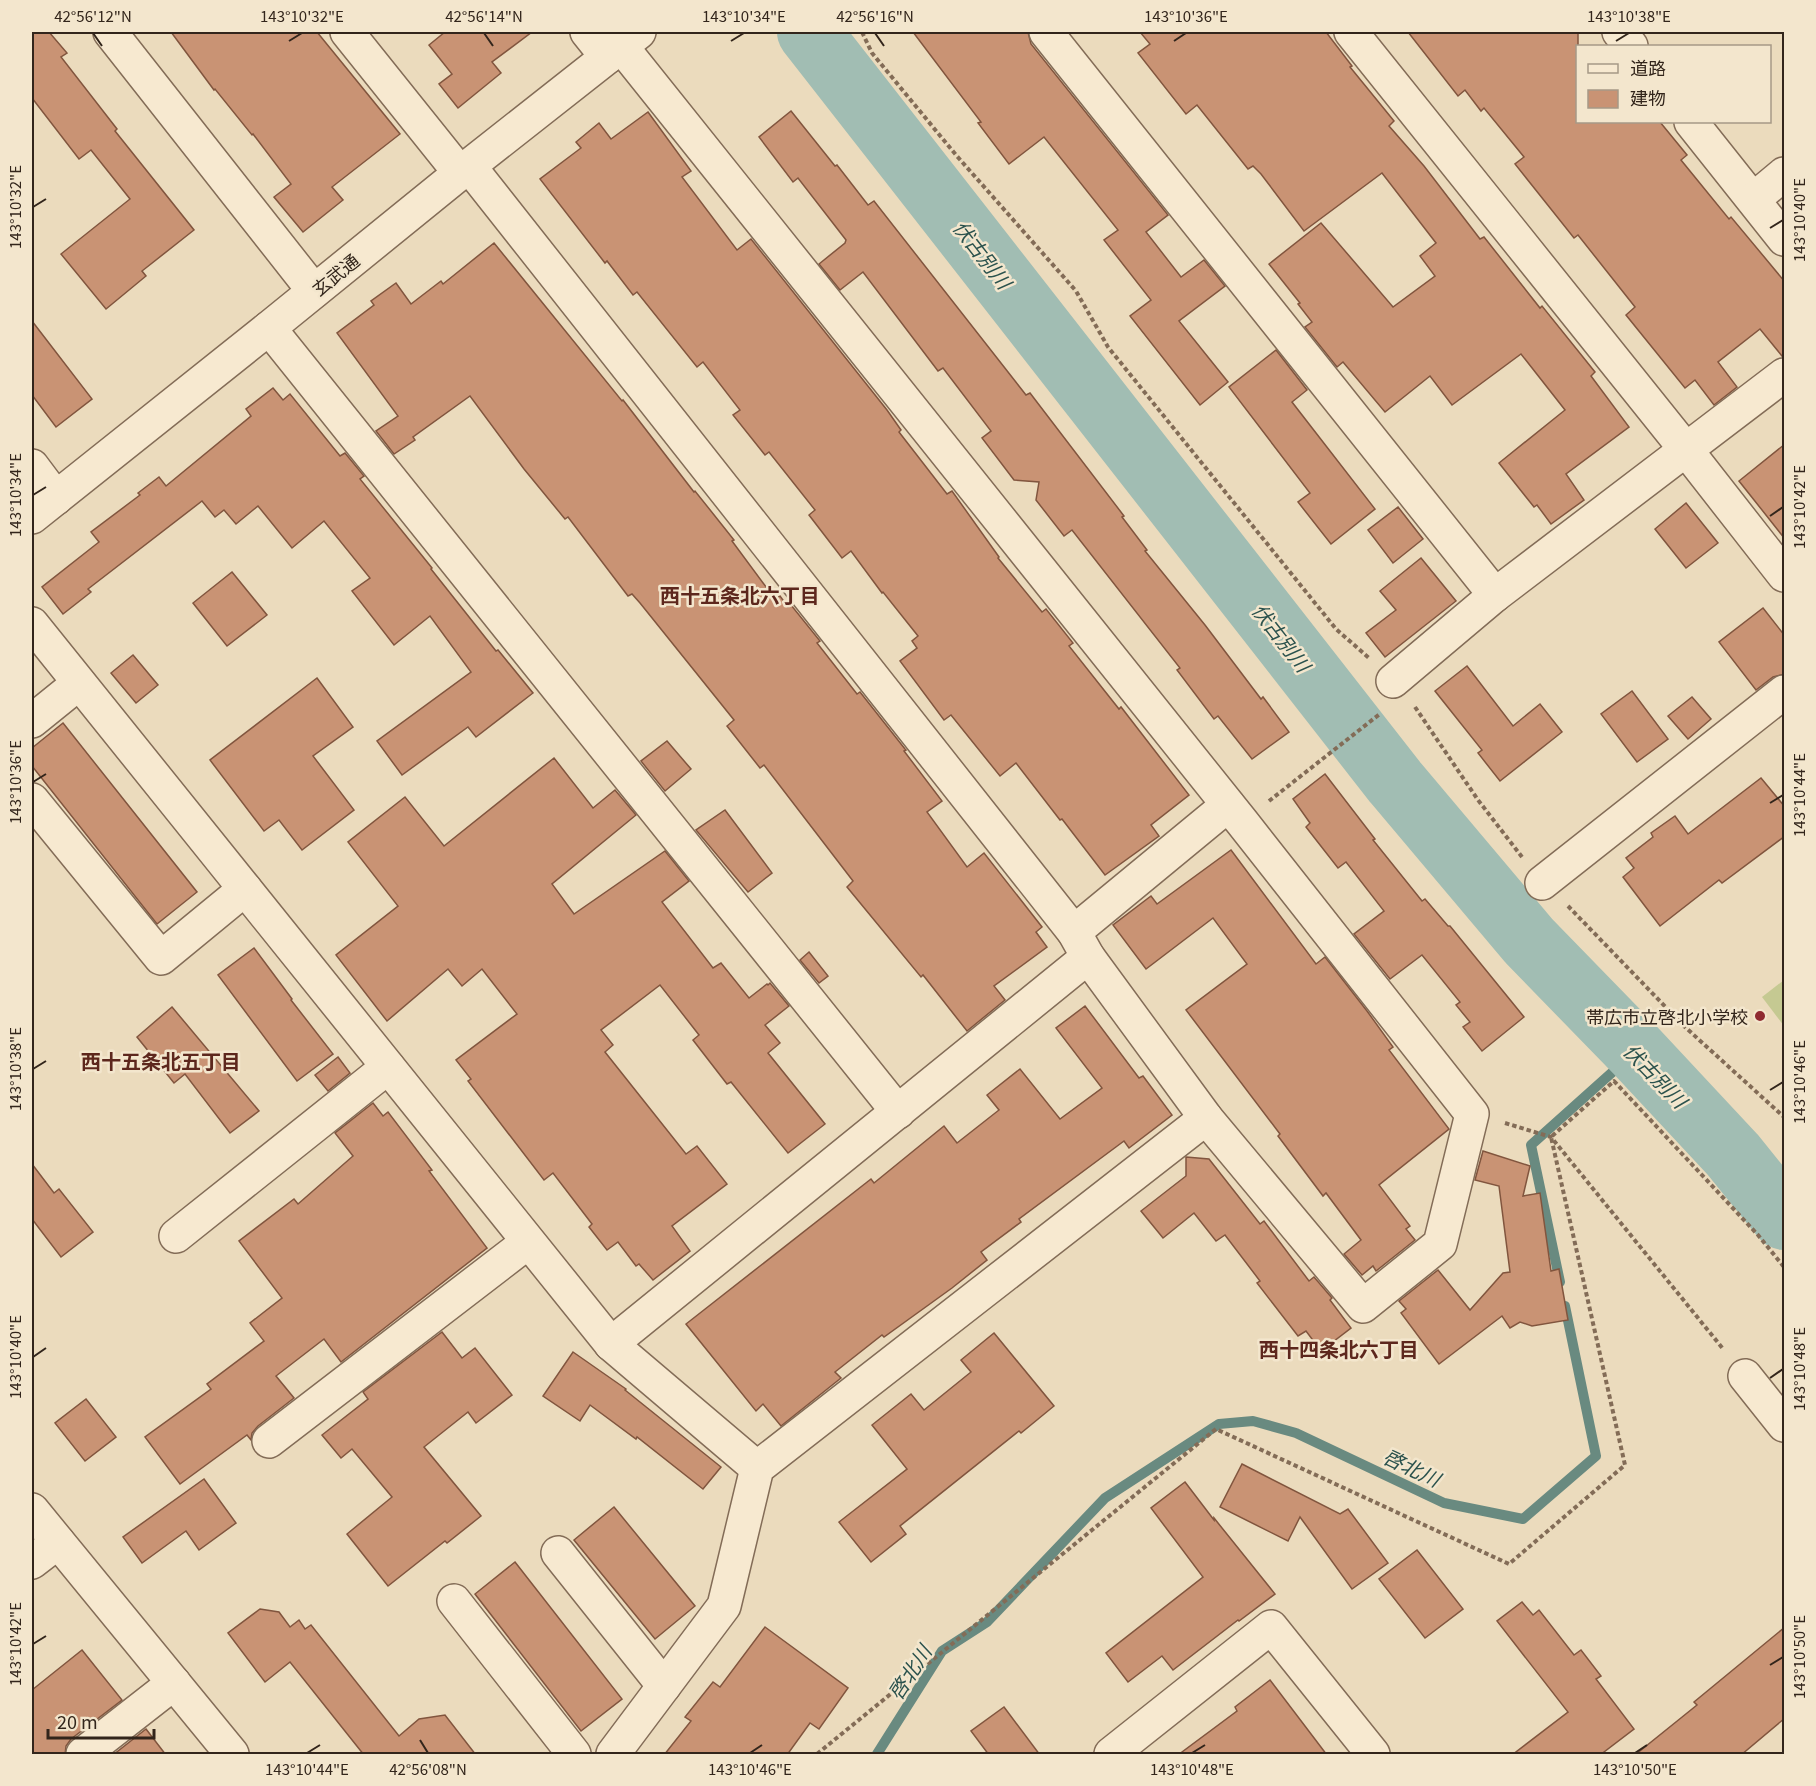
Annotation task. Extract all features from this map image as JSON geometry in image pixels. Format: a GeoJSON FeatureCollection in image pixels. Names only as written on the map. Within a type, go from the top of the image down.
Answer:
{"type":"FeatureCollection","features":[{"type":"Feature","properties":{"kind":"street"},"geometry":{"type":"LineString","coordinates":[[110,32],[315,291]]}},
{"type":"Feature","properties":{"kind":"street"},"geometry":{"type":"LineString","coordinates":[[347,32],[464,169],[1081,944],[1206,1118],[1363,1306],[1440,1244],[1472,1114],[1235,813],[622,45],[587,32]]}},
{"type":"Feature","properties":{"kind":"street"},"geometry":{"type":"LineString","coordinates":[[1046,32],[1495,595]]}},
{"type":"Feature","properties":{"kind":"street"},"geometry":{"type":"LineString","coordinates":[[1351,32],[1785,575]]}},
{"type":"Feature","properties":{"kind":"street"},"geometry":{"type":"LineString","coordinates":[[1619,32],[1630,45]]}},
{"type":"Feature","properties":{"kind":"street","name":"玄武通"},"geometry":{"type":"LineString","coordinates":[[44,508],[464,169],[622,45]]}},
{"type":"Feature","properties":{"kind":"street"},"geometry":{"type":"LineString","coordinates":[[1692,123],[1785,238]]}},
{"type":"Feature","properties":{"kind":"street"},"geometry":{"type":"LineString","coordinates":[[1754,199],[1785,174]]}},
{"type":"Feature","properties":{"kind":"street"},"geometry":{"type":"LineString","coordinates":[[268,328],[898,1112]]}},
{"type":"Feature","properties":{"kind":"street"},"geometry":{"type":"LineString","coordinates":[[1388,695],[1495,595],[1785,375]]}},
{"type":"Feature","properties":{"kind":"street"},"geometry":{"type":"LineString","coordinates":[[32,466],[44,508]]}},
{"type":"Feature","properties":{"kind":"street"},"geometry":{"type":"LineString","coordinates":[[32,624],[611,1344],[758,1468]]}},
{"type":"Feature","properties":{"kind":"street"},"geometry":{"type":"LineString","coordinates":[[32,721],[79,683]]}},
{"type":"Feature","properties":{"kind":"street"},"geometry":{"type":"LineString","coordinates":[[1542,883],[1785,692]]}},
{"type":"Feature","properties":{"kind":"street"},"geometry":{"type":"LineString","coordinates":[[32,800],[161,958],[245,889]]}},
{"type":"Feature","properties":{"kind":"street"},"geometry":{"type":"LineString","coordinates":[[611,1344],[898,1112],[1081,944],[1235,813]]}},
{"type":"Feature","properties":{"kind":"street"},"geometry":{"type":"LineString","coordinates":[[176,1236],[388,1066]]}},
{"type":"Feature","properties":{"kind":"street"},"geometry":{"type":"LineString","coordinates":[[613,1755],[724,1605],[758,1468],[1206,1118]]}},
{"type":"Feature","properties":{"kind":"street"},"geometry":{"type":"LineString","coordinates":[[269,1441],[528,1242]]}},
{"type":"Feature","properties":{"kind":"street"},"geometry":{"type":"LineString","coordinates":[[1745,1376],[1785,1425]]}},
{"type":"Feature","properties":{"kind":"street"},"geometry":{"type":"LineString","coordinates":[[32,1510],[232,1755]]}},
{"type":"Feature","properties":{"kind":"street"},"geometry":{"type":"LineString","coordinates":[[32,1562],[58,1542]]}},
{"type":"Feature","properties":{"kind":"street"},"geometry":{"type":"LineString","coordinates":[[558,1553],[664,1686]]}},
{"type":"Feature","properties":{"kind":"street"},"geometry":{"type":"LineString","coordinates":[[454,1601],[574,1755]]}},
{"type":"Feature","properties":{"kind":"street"},"geometry":{"type":"LineString","coordinates":[[1111,1755],[1271,1627],[1373,1755]]}},
{"type":"Feature","properties":{"kind":"street"},"geometry":{"type":"LineString","coordinates":[[83,1755],[174,1683]]}},
{"type":"Feature","properties":{"kind":"path"},"geometry":{"type":"LineString","coordinates":[[862,32],[872,53],[956,155],[1076,291],[1108,347],[1388,695]]}},
{"type":"Feature","properties":{"kind":"path"},"geometry":{"type":"LineString","coordinates":[[1235,813],[1335,750],[1388,695],[1405,692],[1478,800],[1542,883],[1578,915],[1685,1027],[1785,1116]]}},
{"type":"Feature","properties":{"kind":"path"},"geometry":{"type":"LineString","coordinates":[[1551,1137],[1614,1081],[1785,1267]]}},
{"type":"Feature","properties":{"kind":"path"},"geometry":{"type":"LineString","coordinates":[[1472,1114],[1551,1137],[1745,1376]]}},
{"type":"Feature","properties":{"kind":"path"},"geometry":{"type":"LineString","coordinates":[[817,1755],[1216,1429],[1509,1564],[1625,1465],[1551,1137]]}},
{"type":"Feature","properties":{"kind":"green space"},"geometry":{"type":"Polygon","coordinates":[[[1784,980],[1784,1026],[1762,997],[1784,980]]]}},
{"type":"Feature","properties":{"kind":"building"},"geometry":{"type":"Polygon","coordinates":[[[32,32],[49,32],[67,53],[61,57],[117,129],[115,131],[194,230],[142,271],[146,276],[106,309],[61,254],[130,199],[91,150],[79,159],[32,98],[32,32]]]}},
{"type":"Feature","properties":{"kind":"building"},"geometry":{"type":"Polygon","coordinates":[[[171,32],[317,32],[400,134],[332,187],[343,200],[303,232],[274,197],[291,184],[253,134],[214,90],[171,32]]]}},
{"type":"Feature","properties":{"kind":"building"},"geometry":{"type":"Polygon","coordinates":[[[445,32],[532,32],[492,62],[501,73],[458,108],[439,84],[452,74],[429,45],[445,32]]]}},
{"type":"Feature","properties":{"kind":"building"},"geometry":{"type":"Polygon","coordinates":[[[913,32],[1028,32],[1031,44],[1168,215],[1146,232],[1181,277],[1204,260],[1225,286],[1179,321],[1228,382],[1200,405],[1130,316],[1151,300],[1104,240],[1118,230],[1044,137],[1009,164],[978,123],[981,122],[913,32]]]}},
{"type":"Feature","properties":{"kind":"building"},"geometry":{"type":"Polygon","coordinates":[[[1140,32],[1326,32],[1352,66],[1350,67],[1394,121],[1389,126],[1424,166],[1480,239],[1484,237],[1540,308],[1542,306],[1595,372],[1591,376],[1629,427],[1566,474],[1584,500],[1551,524],[1537,505],[1534,507],[1499,463],[1565,410],[1521,354],[1452,405],[1430,376],[1385,412],[1343,362],[1337,367],[1305,327],[1312,322],[1269,264],[1321,223],[1393,307],[1435,276],[1420,256],[1436,243],[1382,173],[1304,231],[1261,174],[1253,166],[1248,169],[1197,105],[1186,114],[1138,53],[1150,44],[1140,32]]]}},
{"type":"Feature","properties":{"kind":"building"},"geometry":{"type":"Polygon","coordinates":[[[1408,32],[1578,32],[1576,123],[1661,123],[1687,155],[1681,160],[1785,282],[1785,357],[1760,329],[1718,362],[1737,387],[1714,405],[1695,380],[1685,388],[1626,315],[1635,307],[1578,235],[1574,238],[1515,164],[1524,157],[1484,108],[1481,111],[1465,90],[1458,96],[1408,32]]]}},
{"type":"Feature","properties":{"kind":"building"},"geometry":{"type":"Polygon","coordinates":[[[791,111],[868,205],[874,201],[1026,395],[1030,393],[1124,516],[1122,517],[1147,550],[1145,551],[1289,732],[1252,759],[1218,716],[1214,719],[1177,670],[1180,668],[1072,530],[1064,536],[1036,500],[1039,482],[1014,480],[982,438],[991,431],[943,368],[938,371],[863,272],[840,290],[819,264],[846,240],[798,178],[793,182],[759,137],[791,111]]]}},
{"type":"Feature","properties":{"kind":"building"},"geometry":{"type":"Polygon","coordinates":[[[648,112],[691,171],[682,177],[737,250],[751,239],[887,410],[901,430],[899,432],[947,494],[952,491],[998,558],[1042,612],[1046,609],[1073,643],[1069,646],[1119,709],[1121,707],[1189,795],[1151,825],[1159,836],[1105,875],[1016,763],[1000,776],[951,715],[944,720],[900,661],[917,648],[912,641],[918,636],[851,551],[842,558],[809,515],[815,510],[769,452],[765,455],[733,415],[740,410],[703,362],[697,367],[637,292],[633,295],[607,261],[605,263],[540,179],[581,148],[576,142],[599,123],[611,139],[648,112]]]}},
{"type":"Feature","properties":{"kind":"building"},"geometry":{"type":"Polygon","coordinates":[[[494,243],[734,540],[732,541],[775,599],[780,596],[788,607],[791,605],[820,641],[817,643],[857,694],[860,692],[906,750],[904,751],[942,801],[927,812],[967,867],[984,853],[1042,927],[1036,932],[1047,947],[994,986],[1005,1000],[967,1031],[923,975],[921,977],[847,887],[853,881],[764,765],[760,768],[727,726],[734,720],[640,603],[632,594],[628,596],[568,517],[565,519],[524,469],[470,396],[413,437],[415,440],[394,454],[376,431],[398,416],[337,333],[374,305],[371,301],[396,283],[411,304],[441,281],[443,284],[494,243]]]}},
{"type":"Feature","properties":{"kind":"building"},"geometry":{"type":"Polygon","coordinates":[[[32,321],[92,399],[56,427],[32,395],[32,321]]]}},
{"type":"Feature","properties":{"kind":"building"},"geometry":{"type":"Polygon","coordinates":[[[1276,350],[1307,390],[1292,402],[1375,509],[1331,544],[1298,502],[1310,493],[1229,387],[1276,350]]]}},
{"type":"Feature","properties":{"kind":"building"},"geometry":{"type":"Polygon","coordinates":[[[273,388],[283,400],[290,394],[340,456],[345,453],[364,476],[360,479],[496,651],[498,650],[533,693],[476,737],[468,727],[402,775],[377,741],[471,672],[430,616],[394,645],[352,591],[370,578],[324,521],[292,548],[258,506],[236,524],[224,510],[215,517],[202,501],[88,589],[91,592],[63,614],[42,587],[99,542],[91,532],[140,495],[138,493],[159,477],[166,486],[251,416],[246,409],[273,388]]]}},
{"type":"Feature","properties":{"kind":"building"},"geometry":{"type":"Polygon","coordinates":[[[1785,444],[1785,539],[1739,481],[1785,444]]]}},
{"type":"Feature","properties":{"kind":"building"},"geometry":{"type":"Polygon","coordinates":[[[1686,503],[1718,543],[1686,568],[1655,529],[1686,503]]]}},
{"type":"Feature","properties":{"kind":"building"},"geometry":{"type":"Polygon","coordinates":[[[1398,507],[1423,539],[1393,563],[1368,530],[1398,507]]]}},
{"type":"Feature","properties":{"kind":"building"},"geometry":{"type":"Polygon","coordinates":[[[1421,558],[1456,601],[1385,657],[1366,633],[1396,610],[1380,591],[1421,558]]]}},
{"type":"Feature","properties":{"kind":"building"},"geometry":{"type":"Polygon","coordinates":[[[232,572],[267,615],[227,646],[193,603],[232,572]]]}},
{"type":"Feature","properties":{"kind":"building"},"geometry":{"type":"Polygon","coordinates":[[[1763,608],[1785,636],[1785,674],[1773,677],[1756,690],[1719,642],[1763,608]]]}},
{"type":"Feature","properties":{"kind":"building"},"geometry":{"type":"Polygon","coordinates":[[[133,655],[158,685],[136,703],[111,673],[133,655]]]}},
{"type":"Feature","properties":{"kind":"building"},"geometry":{"type":"Polygon","coordinates":[[[1467,666],[1513,726],[1540,704],[1562,732],[1500,781],[1478,753],[1482,750],[1435,691],[1467,666]]]}},
{"type":"Feature","properties":{"kind":"building"},"geometry":{"type":"Polygon","coordinates":[[[317,678],[353,727],[313,756],[354,810],[302,850],[279,820],[264,831],[210,760],[317,678]]]}},
{"type":"Feature","properties":{"kind":"building"},"geometry":{"type":"Polygon","coordinates":[[[1632,691],[1668,739],[1637,762],[1601,714],[1632,691]]]}},
{"type":"Feature","properties":{"kind":"building"},"geometry":{"type":"Polygon","coordinates":[[[1692,697],[1711,719],[1688,739],[1668,716],[1692,697]]]}},
{"type":"Feature","properties":{"kind":"building"},"geometry":{"type":"Polygon","coordinates":[[[63,723],[197,892],[157,924],[32,766],[32,748],[63,723]]]}},
{"type":"Feature","properties":{"kind":"building"},"geometry":{"type":"Polygon","coordinates":[[[667,741],[691,769],[665,791],[641,761],[667,741]]]}},
{"type":"Feature","properties":{"kind":"building"},"geometry":{"type":"Polygon","coordinates":[[[554,758],[593,808],[615,790],[636,815],[552,884],[574,914],[665,851],[689,881],[662,902],[713,968],[721,963],[749,998],[770,983],[789,1006],[765,1025],[780,1043],[768,1053],[825,1124],[788,1153],[731,1082],[727,1084],[693,1040],[699,1035],[660,985],[601,1030],[613,1045],[605,1052],[686,1154],[697,1146],[727,1184],[672,1226],[690,1251],[653,1280],[639,1264],[636,1266],[618,1242],[607,1250],[589,1227],[592,1224],[553,1173],[544,1180],[468,1081],[471,1079],[456,1060],[517,1014],[482,969],[462,986],[448,969],[387,1021],[336,955],[398,906],[348,842],[405,797],[444,846],[554,758]]]}},
{"type":"Feature","properties":{"kind":"building"},"geometry":{"type":"Polygon","coordinates":[[[1325,774],[1375,839],[1373,840],[1422,901],[1425,899],[1450,926],[1524,1017],[1482,1051],[1463,1027],[1470,1022],[1456,1005],[1460,1002],[1422,955],[1390,979],[1354,934],[1384,911],[1346,862],[1338,868],[1306,827],[1310,823],[1293,799],[1325,774]]]}},
{"type":"Feature","properties":{"kind":"building"},"geometry":{"type":"Polygon","coordinates":[[[1761,778],[1785,807],[1785,836],[1722,883],[1719,880],[1660,926],[1623,877],[1634,868],[1626,858],[1653,837],[1651,833],[1675,816],[1688,834],[1761,778]]]}},
{"type":"Feature","properties":{"kind":"building"},"geometry":{"type":"Polygon","coordinates":[[[725,810],[772,873],[748,892],[696,830],[725,810]]]}},
{"type":"Feature","properties":{"kind":"building"},"geometry":{"type":"Polygon","coordinates":[[[1231,850],[1316,964],[1325,957],[1393,1047],[1389,1050],[1449,1129],[1379,1185],[1410,1226],[1406,1229],[1415,1240],[1376,1271],[1373,1266],[1362,1275],[1344,1254],[1361,1240],[1326,1193],[1323,1196],[1278,1136],[1280,1134],[1186,1010],[1247,964],[1213,918],[1146,969],[1113,925],[1151,896],[1157,904],[1231,850]]]}},
{"type":"Feature","properties":{"kind":"building"},"geometry":{"type":"Polygon","coordinates":[[[254,948],[333,1054],[297,1081],[218,975],[254,948]]]}},
{"type":"Feature","properties":{"kind":"building"},"geometry":{"type":"Polygon","coordinates":[[[809,952],[828,976],[819,983],[800,960],[809,952]]]}},
{"type":"Feature","properties":{"kind":"building"},"geometry":{"type":"Polygon","coordinates":[[[1085,1006],[1139,1078],[1143,1076],[1172,1115],[1129,1148],[1124,1141],[1019,1219],[1021,1222],[981,1252],[987,1260],[884,1337],[882,1335],[835,1372],[841,1378],[781,1426],[763,1404],[756,1411],[686,1324],[871,1179],[874,1183],[944,1126],[957,1143],[999,1110],[987,1095],[1020,1069],[1060,1119],[1102,1088],[1056,1028],[1085,1006]]]}},
{"type":"Feature","properties":{"kind":"building"},"geometry":{"type":"Polygon","coordinates":[[[172,1007],[259,1111],[230,1133],[185,1074],[174,1083],[137,1037],[172,1007]]]}},
{"type":"Feature","properties":{"kind":"building"},"geometry":{"type":"Polygon","coordinates":[[[338,1057],[350,1073],[328,1091],[315,1075],[338,1057]]]}},
{"type":"Feature","properties":{"kind":"building"},"geometry":{"type":"Polygon","coordinates":[[[373,1103],[383,1116],[388,1112],[487,1248],[341,1362],[324,1339],[276,1376],[294,1398],[258,1426],[252,1433],[251,1440],[247,1435],[180,1484],[145,1437],[211,1389],[207,1384],[264,1341],[250,1323],[282,1298],[239,1241],[294,1199],[298,1204],[353,1156],[335,1133],[373,1103]]]}},
{"type":"Feature","properties":{"kind":"building"},"geometry":{"type":"Polygon","coordinates":[[[1483,1151],[1530,1166],[1523,1196],[1540,1193],[1551,1271],[1559,1269],[1568,1320],[1532,1326],[1520,1322],[1510,1328],[1502,1316],[1439,1364],[1401,1313],[1406,1309],[1399,1301],[1438,1270],[1470,1310],[1503,1273],[1510,1272],[1499,1186],[1475,1180],[1483,1151]]]}},
{"type":"Feature","properties":{"kind":"building"},"geometry":{"type":"Polygon","coordinates":[[[1186,1157],[1209,1159],[1260,1224],[1264,1221],[1309,1281],[1314,1277],[1332,1298],[1330,1300],[1351,1328],[1321,1351],[1306,1331],[1298,1336],[1257,1283],[1260,1281],[1225,1235],[1216,1241],[1194,1213],[1163,1238],[1141,1211],[1186,1176],[1186,1157]]]}},
{"type":"Feature","properties":{"kind":"building"},"geometry":{"type":"Polygon","coordinates":[[[32,1164],[54,1193],[59,1189],[93,1232],[61,1257],[32,1219],[32,1164]]]}},
{"type":"Feature","properties":{"kind":"building"},"geometry":{"type":"Polygon","coordinates":[[[442,1332],[462,1358],[475,1348],[512,1395],[476,1423],[468,1412],[424,1447],[481,1516],[388,1586],[347,1534],[392,1497],[352,1449],[341,1458],[322,1435],[368,1399],[363,1392],[442,1332]]]}},
{"type":"Feature","properties":{"kind":"building"},"geometry":{"type":"Polygon","coordinates":[[[994,1333],[1054,1406],[900,1526],[906,1534],[871,1562],[839,1522],[907,1469],[872,1425],[911,1394],[924,1410],[971,1372],[961,1360],[994,1333]]]}},
{"type":"Feature","properties":{"kind":"building"},"geometry":{"type":"Polygon","coordinates":[[[573,1352],[626,1389],[721,1467],[703,1489],[637,1437],[636,1439],[590,1405],[580,1421],[543,1396],[573,1352]]]}},
{"type":"Feature","properties":{"kind":"building"},"geometry":{"type":"Polygon","coordinates":[[[86,1399],[116,1437],[85,1461],[55,1423],[86,1399]]]}},
{"type":"Feature","properties":{"kind":"building"},"geometry":{"type":"Polygon","coordinates":[[[1242,1464],[1340,1514],[1348,1509],[1388,1563],[1352,1589],[1300,1517],[1288,1541],[1220,1507],[1242,1464]]]}},
{"type":"Feature","properties":{"kind":"building"},"geometry":{"type":"Polygon","coordinates":[[[204,1479],[236,1523],[199,1550],[186,1531],[142,1563],[123,1537],[204,1479]]]}},
{"type":"Feature","properties":{"kind":"building"},"geometry":{"type":"Polygon","coordinates":[[[1185,1482],[1275,1594],[1173,1670],[1162,1656],[1128,1682],[1106,1653],[1203,1577],[1151,1508],[1185,1482]]]}},
{"type":"Feature","properties":{"kind":"building"},"geometry":{"type":"Polygon","coordinates":[[[614,1507],[695,1606],[655,1639],[574,1540],[614,1507]]]}},
{"type":"Feature","properties":{"kind":"building"},"geometry":{"type":"Polygon","coordinates":[[[1417,1550],[1463,1609],[1425,1638],[1379,1579],[1417,1550]]]}},
{"type":"Feature","properties":{"kind":"building"},"geometry":{"type":"Polygon","coordinates":[[[515,1562],[622,1699],[581,1731],[475,1594],[515,1562]]]}},
{"type":"Feature","properties":{"kind":"building"},"geometry":{"type":"Polygon","coordinates":[[[1522,1602],[1533,1615],[1539,1610],[1574,1655],[1581,1650],[1601,1676],[1596,1679],[1634,1729],[1600,1755],[1512,1755],[1568,1712],[1497,1621],[1522,1602]]]}},
{"type":"Feature","properties":{"kind":"building"},"geometry":{"type":"Polygon","coordinates":[[[260,1609],[279,1612],[290,1627],[299,1620],[305,1629],[311,1625],[399,1736],[419,1719],[445,1715],[476,1755],[364,1755],[290,1662],[265,1682],[228,1633],[260,1609]]]}},
{"type":"Feature","properties":{"kind":"building"},"geometry":{"type":"Polygon","coordinates":[[[765,1627],[848,1688],[819,1729],[810,1723],[787,1755],[664,1755],[691,1721],[685,1717],[713,1682],[720,1687],[765,1627]]]}},
{"type":"Feature","properties":{"kind":"building"},"geometry":{"type":"Polygon","coordinates":[[[1785,1627],[1785,1718],[1741,1755],[1635,1755],[1697,1705],[1694,1702],[1785,1627]]]}},
{"type":"Feature","properties":{"kind":"building"},"geometry":{"type":"Polygon","coordinates":[[[82,1650],[122,1700],[71,1739],[66,1746],[65,1755],[32,1755],[32,1690],[82,1650]]]}},
{"type":"Feature","properties":{"kind":"building"},"geometry":{"type":"Polygon","coordinates":[[[1270,1680],[1327,1755],[1178,1755],[1237,1711],[1235,1707],[1270,1680]]]}},
{"type":"Feature","properties":{"kind":"building"},"geometry":{"type":"Polygon","coordinates":[[[1004,1707],[1040,1755],[989,1755],[971,1731],[1004,1707]]]}},
{"type":"Feature","properties":{"kind":"building"},"geometry":{"type":"Polygon","coordinates":[[[146,1729],[166,1755],[113,1755],[146,1729]]]}},
{"type":"Feature","properties":{"kind":"waterway","name":"伏古別川"},"geometry":{"type":"LineString","coordinates":[[809,32],[1395,782],[1529,941],[1733,1155],[1784,1218]]}},
{"type":"Feature","properties":{"kind":"waterway","name":"啓北川"},"geometry":{"type":"LineString","coordinates":[[1560,1282],[1531,1145],[1636,1051]]}},
{"type":"Feature","properties":{"kind":"waterway","name":"啓北川"},"geometry":{"type":"LineString","coordinates":[[877,1754],[942,1651],[987,1622],[1105,1498],[1219,1424],[1253,1421],[1296,1433],[1444,1503],[1523,1519],[1596,1456],[1565,1306]]}},
{"type":"Feature","properties":{"kind":"place","name":"帯広市立啓北小学校"},"geometry":{"type":"Point","coordinates":[1760,1016]}},
{"type":"Feature","properties":{"kind":"district","name":"西十五条北六丁目"},"geometry":{"type":"Point","coordinates":[740,594]}},
{"type":"Feature","properties":{"kind":"district","name":"西十五条北五丁目"},"geometry":{"type":"Point","coordinates":[161,1060]}},
{"type":"Feature","properties":{"kind":"district","name":"西十四条北六丁目"},"geometry":{"type":"Point","coordinates":[1339,1348]}}]}
